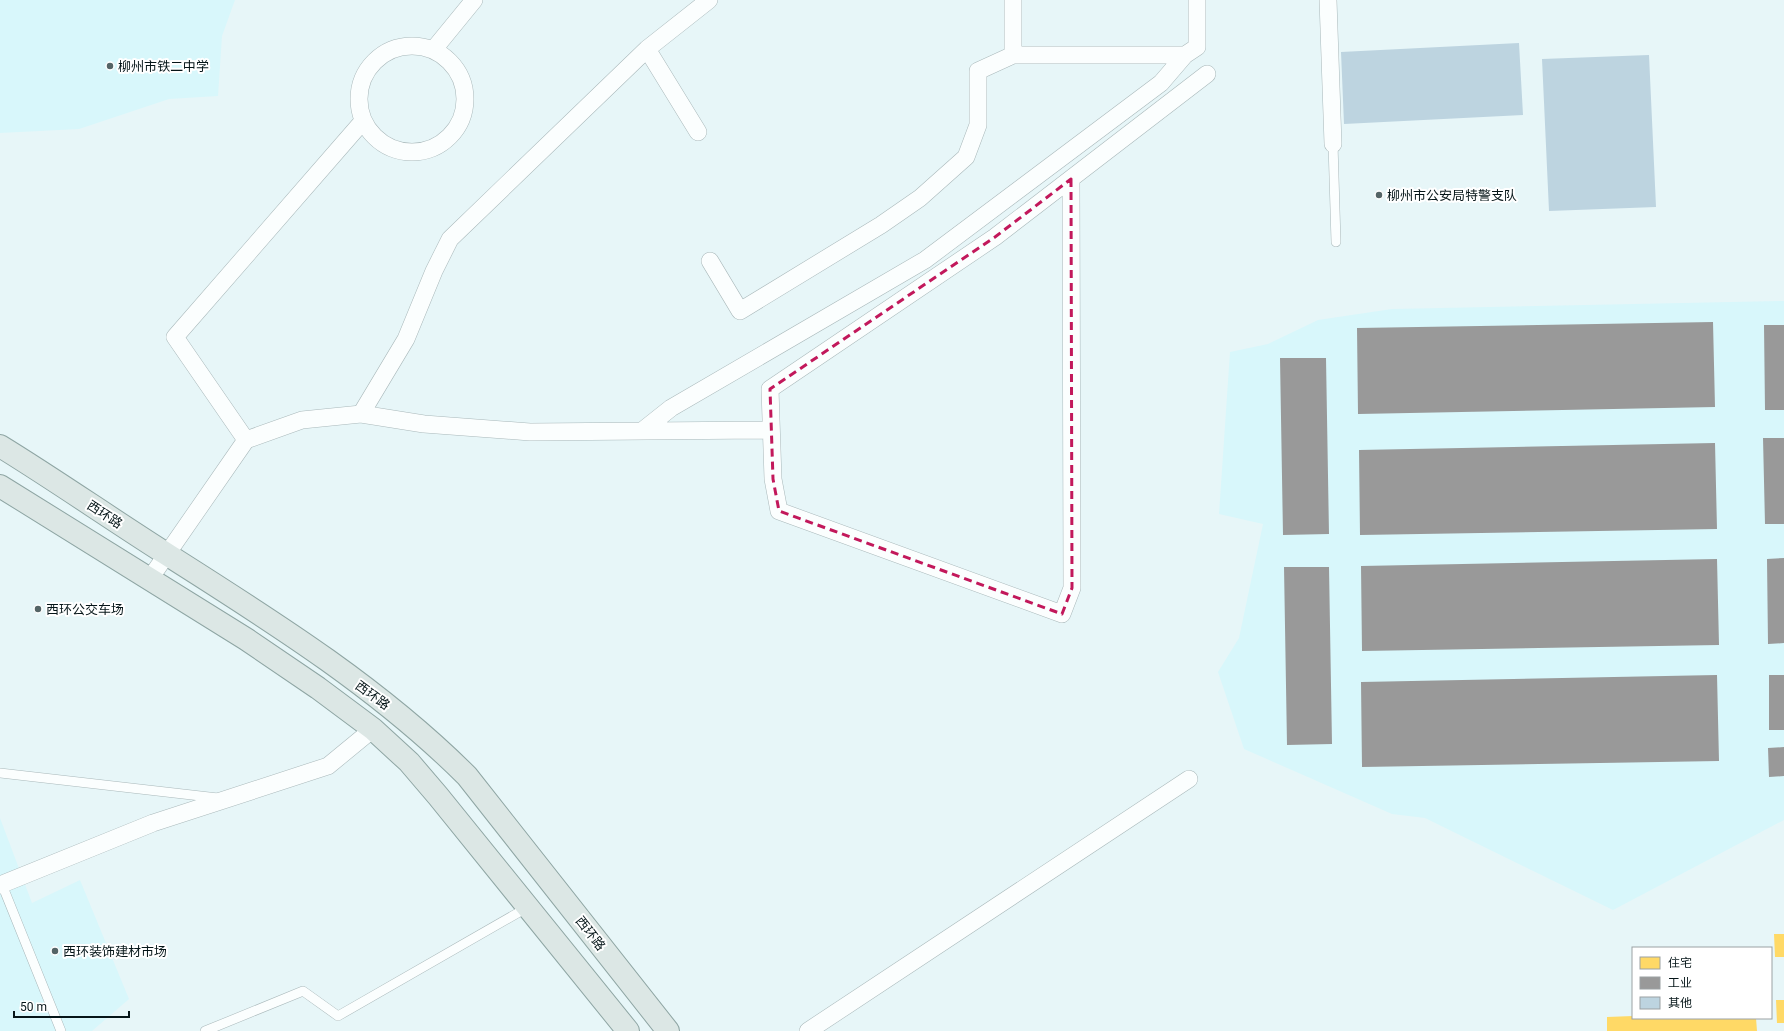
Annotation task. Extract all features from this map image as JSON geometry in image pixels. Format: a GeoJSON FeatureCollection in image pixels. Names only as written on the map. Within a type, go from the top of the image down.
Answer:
{"type":"FeatureCollection","features":[{"type":"Feature","properties":{"kind":"main road","name":"西环路"},"geometry":{"type":"LineString","coordinates":[[0,446],[167,554],[265,615],[392,709],[434,743],[467,776],[668,1031]]}},
{"type":"Feature","properties":{"kind":"main road","name":"西环路"},"geometry":{"type":"LineString","coordinates":[[0,486],[246,639],[318,688],[373,729],[409,762],[628,1031]]}},
{"type":"Feature","properties":{"kind":"street"},"geometry":{"type":"LineString","coordinates":[[434,49],[474,0]]}},
{"type":"Feature","properties":{"kind":"street"},"geometry":{"type":"LineString","coordinates":[[361,414],[406,339],[434,271],[450,240],[647,49],[709,0]]}},
{"type":"Feature","properties":{"kind":"street"},"geometry":{"type":"LineString","coordinates":[[1013,0],[1013,55]]}},
{"type":"Feature","properties":{"kind":"street"},"geometry":{"type":"LineString","coordinates":[[642,431],[670,408],[925,260],[1161,83],[1185,56],[1197,47],[1197,0]]}},
{"type":"Feature","properties":{"kind":"street"},"geometry":{"type":"LineString","coordinates":[[1328,0],[1333,144]]}},
{"type":"Feature","properties":{"kind":"street"},"geometry":{"type":"LineString","coordinates":[[416,45],[434,49],[449,59],[460,73],[465,89],[466,106],[461,122],[451,136],[438,146],[427,150],[405,152],[389,147],[374,136],[363,121],[358,103],[360,85],[368,68],[380,55],[397,47],[416,45]]}},
{"type":"Feature","properties":{"kind":"street"},"geometry":{"type":"LineString","coordinates":[[647,49],[698,132]]}},
{"type":"Feature","properties":{"kind":"street"},"geometry":{"type":"LineString","coordinates":[[710,261],[740,311],[881,225],[920,198],[966,157],[978,125],[978,71],[1013,55],[1185,56]]}},
{"type":"Feature","properties":{"kind":"street"},"geometry":{"type":"LineString","coordinates":[[1071,179],[1072,588],[1062,614],[779,511],[774,479],[770,390],[994,237],[1207,74]]}},
{"type":"Feature","properties":{"kind":"street"},"geometry":{"type":"LineString","coordinates":[[246,440],[175,337],[363,121]]}},
{"type":"Feature","properties":{"kind":"street"},"geometry":{"type":"LineString","coordinates":[[149,580],[246,440],[302,420],[361,414],[424,424],[530,432],[771,430]]}},
{"type":"Feature","properties":{"kind":"street"},"geometry":{"type":"LineString","coordinates":[[1,883],[153,823],[328,766],[373,729]]}},
{"type":"Feature","properties":{"kind":"street"},"geometry":{"type":"LineString","coordinates":[[808,1031],[1189,779]]}},
{"type":"Feature","properties":{"kind":"lane"},"geometry":{"type":"LineString","coordinates":[[1333,144],[1336,242]]}},
{"type":"Feature","properties":{"kind":"lane"},"geometry":{"type":"LineString","coordinates":[[0,773],[229,799]]}},
{"type":"Feature","properties":{"kind":"lane"},"geometry":{"type":"LineString","coordinates":[[1,883],[61,1031]]}},
{"type":"Feature","properties":{"kind":"lane"},"geometry":{"type":"LineString","coordinates":[[205,1031],[303,991],[338,1016],[528,907]]}},
{"type":"Feature","properties":{"kind":"highlighted area"},"geometry":{"type":"Polygon","coordinates":[[[1071,179],[1072,361],[1072,588],[1062,614],[779,511],[773,479],[770,389],[995,237],[1071,179]]]}},
{"type":"Feature","properties":{"kind":"shaded area","name":"柳州市铁二中学"},"geometry":{"type":"Polygon","coordinates":[[[0,0],[235,0],[222,36],[218,96],[169,99],[79,129],[0,133],[0,0]]]}},
{"type":"Feature","properties":{"kind":"shaded area"},"geometry":{"type":"Polygon","coordinates":[[[1784,301],[1784,820],[1613,910],[1425,818],[1392,814],[1244,749],[1218,672],[1239,638],[1263,524],[1219,514],[1230,352],[1268,344],[1318,320],[1392,309],[1784,301]]]}},
{"type":"Feature","properties":{"kind":"shaded area","name":"西环装饰建材市场"},"geometry":{"type":"Polygon","coordinates":[[[0,818],[32,903],[80,880],[129,999],[92,1031],[0,1031],[0,818]]]}},
{"type":"Feature","properties":{"kind":"building: 住宅"},"geometry":{"type":"Polygon","coordinates":[[[1774,934],[1784,934],[1784,957],[1775,957],[1774,934]]]}},
{"type":"Feature","properties":{"kind":"building: 住宅"},"geometry":{"type":"Polygon","coordinates":[[[1776,1000],[1784,1000],[1784,1023],[1777,1023],[1776,1000]]]}},
{"type":"Feature","properties":{"kind":"building: 住宅"},"geometry":{"type":"Polygon","coordinates":[[[1632,1016],[1632,1019],[1756,1019],[1757,1031],[1607,1031],[1607,1017],[1632,1016]]]}},
{"type":"Feature","properties":{"kind":"building: 工业"},"geometry":{"type":"Polygon","coordinates":[[[1713,322],[1715,407],[1358,414],[1357,328],[1713,322]]]}},
{"type":"Feature","properties":{"kind":"building: 工业"},"geometry":{"type":"Polygon","coordinates":[[[1764,325],[1784,325],[1784,410],[1765,410],[1764,325]]]}},
{"type":"Feature","properties":{"kind":"building: 工业"},"geometry":{"type":"Polygon","coordinates":[[[1280,358],[1326,358],[1329,534],[1283,535],[1280,358]]]}},
{"type":"Feature","properties":{"kind":"building: 工业"},"geometry":{"type":"Polygon","coordinates":[[[1763,438],[1784,438],[1784,524],[1765,524],[1763,438]]]}},
{"type":"Feature","properties":{"kind":"building: 工业"},"geometry":{"type":"Polygon","coordinates":[[[1715,443],[1717,529],[1360,535],[1359,450],[1715,443]]]}},
{"type":"Feature","properties":{"kind":"building: 工业"},"geometry":{"type":"Polygon","coordinates":[[[1784,558],[1784,643],[1768,644],[1767,559],[1784,558]]]}},
{"type":"Feature","properties":{"kind":"building: 工业"},"geometry":{"type":"Polygon","coordinates":[[[1717,559],[1719,645],[1362,651],[1361,566],[1717,559]]]}},
{"type":"Feature","properties":{"kind":"building: 工业"},"geometry":{"type":"Polygon","coordinates":[[[1284,567],[1329,567],[1332,744],[1287,745],[1284,567]]]}},
{"type":"Feature","properties":{"kind":"building: 工业"},"geometry":{"type":"Polygon","coordinates":[[[1717,675],[1719,761],[1362,767],[1361,682],[1717,675]]]}},
{"type":"Feature","properties":{"kind":"building: 工业"},"geometry":{"type":"Polygon","coordinates":[[[1769,675],[1784,675],[1784,730],[1769,730],[1769,675]]]}},
{"type":"Feature","properties":{"kind":"building: 工业"},"geometry":{"type":"Polygon","coordinates":[[[1784,747],[1784,776],[1769,777],[1768,748],[1784,747]]]}},
{"type":"Feature","properties":{"kind":"building: 其他"},"geometry":{"type":"Polygon","coordinates":[[[1519,43],[1523,115],[1344,124],[1341,52],[1519,43]]]}},
{"type":"Feature","properties":{"kind":"building: 其他"},"geometry":{"type":"Polygon","coordinates":[[[1649,55],[1656,207],[1549,211],[1542,59],[1649,55]]]}},
{"type":"Feature","properties":{"kind":"place","name":"柳州市铁二中学"},"geometry":{"type":"Point","coordinates":[110,66]}},
{"type":"Feature","properties":{"kind":"place","name":"柳州市公安局特警支队"},"geometry":{"type":"Point","coordinates":[1379,195]}},
{"type":"Feature","properties":{"kind":"place","name":"西环公交车场"},"geometry":{"type":"Point","coordinates":[38,609]}},
{"type":"Feature","properties":{"kind":"place","name":"西环装饰建材市场"},"geometry":{"type":"Point","coordinates":[55,951]}}]}
